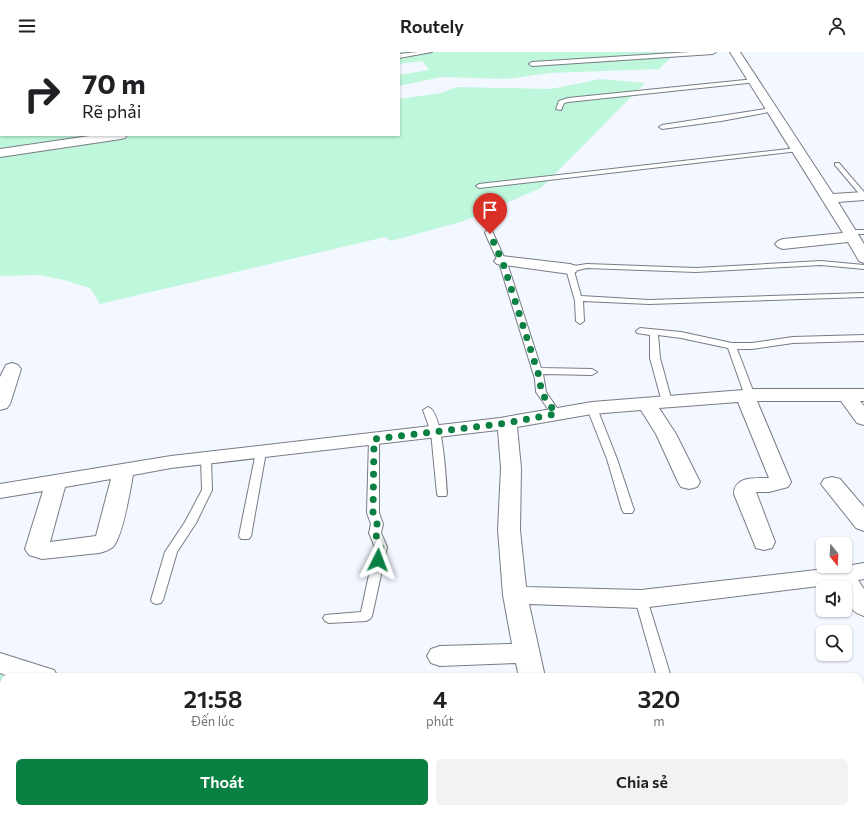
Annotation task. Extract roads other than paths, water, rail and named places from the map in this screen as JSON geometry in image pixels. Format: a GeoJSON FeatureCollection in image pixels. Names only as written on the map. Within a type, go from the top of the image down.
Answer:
{"type":"FeatureCollection","features":[{"type":"Feature","properties":{"kind":"street"},"geometry":{"type":"LineString","coordinates":[[735,52],[755,81],[828,199],[855,234],[864,258]]}},
{"type":"Feature","properties":{"kind":"street"},"geometry":{"type":"LineString","coordinates":[[0,153],[114,136]]}},
{"type":"Feature","properties":{"kind":"street"},"geometry":{"type":"LineString","coordinates":[[828,199],[864,196]]}},
{"type":"Feature","properties":{"kind":"street"},"geometry":{"type":"LineString","coordinates":[[783,244],[855,234]]}},
{"type":"Feature","properties":{"kind":"street"},"geometry":{"type":"LineString","coordinates":[[502,261],[570,269]]}},
{"type":"Feature","properties":{"kind":"street"},"geometry":{"type":"LineString","coordinates":[[0,404],[12,369]]}},
{"type":"Feature","properties":{"kind":"street"},"geometry":{"type":"LineString","coordinates":[[0,491],[206,458],[507,423],[592,408],[747,396],[855,395],[864,418]]}},
{"type":"Feature","properties":{"kind":"street"},"geometry":{"type":"LineString","coordinates":[[747,396],[780,482],[769,485],[750,485],[745,488],[745,494],[764,542]]}},
{"type":"Feature","properties":{"kind":"street"},"geometry":{"type":"LineString","coordinates":[[647,404],[666,434],[689,482]]}},
{"type":"Feature","properties":{"kind":"street"},"geometry":{"type":"LineString","coordinates":[[507,423],[511,468],[509,530],[515,595],[531,673]]}},
{"type":"Feature","properties":{"kind":"street"},"geometry":{"type":"LineString","coordinates":[[56,482],[37,549],[42,551],[99,545],[105,541],[109,532],[124,470]]}},
{"type":"Feature","properties":{"kind":"street"},"geometry":{"type":"LineString","coordinates":[[832,484],[855,510],[864,523]]}},
{"type":"Feature","properties":{"kind":"street"},"geometry":{"type":"LineString","coordinates":[[515,595],[641,599],[853,573],[864,607]]}},
{"type":"Feature","properties":{"kind":"street"},"geometry":{"type":"LineString","coordinates":[[440,656],[527,653]]}},
{"type":"Feature","properties":{"kind":"street"},"geometry":{"type":"LineString","coordinates":[[0,663],[29,673]]}},
{"type":"Feature","properties":{"kind":"lane"},"geometry":{"type":"LineString","coordinates":[[400,56],[429,52]]}},
{"type":"Feature","properties":{"kind":"lane"},"geometry":{"type":"LineString","coordinates":[[532,64],[713,52]]}},
{"type":"Feature","properties":{"kind":"lane"},"geometry":{"type":"LineString","coordinates":[[559,109],[561,102],[568,100],[755,81]]}},
{"type":"Feature","properties":{"kind":"lane"},"geometry":{"type":"LineString","coordinates":[[662,127],[772,110]]}},
{"type":"Feature","properties":{"kind":"lane"},"geometry":{"type":"LineString","coordinates":[[480,186],[566,177],[699,159],[797,150]]}},
{"type":"Feature","properties":{"kind":"lane"},"geometry":{"type":"LineString","coordinates":[[837,164],[864,196]]}},
{"type":"Feature","properties":{"kind":"lane"},"geometry":{"type":"LineString","coordinates":[[490,234],[502,261],[540,379],[541,392],[556,414]]}},
{"type":"Feature","properties":{"kind":"lane"},"geometry":{"type":"LineString","coordinates":[[580,321],[579,301],[570,269],[588,266],[696,270],[821,263],[864,267]]}},
{"type":"Feature","properties":{"kind":"lane"},"geometry":{"type":"LineString","coordinates":[[577,298],[649,302],[864,295]]}},
{"type":"Feature","properties":{"kind":"lane"},"geometry":{"type":"LineString","coordinates":[[640,331],[681,335],[732,346],[752,346],[793,340],[864,338]]}},
{"type":"Feature","properties":{"kind":"lane"},"geometry":{"type":"LineString","coordinates":[[654,332],[655,358],[667,402]]}},
{"type":"Feature","properties":{"kind":"lane"},"geometry":{"type":"LineString","coordinates":[[732,346],[747,396]]}},
{"type":"Feature","properties":{"kind":"lane"},"geometry":{"type":"LineString","coordinates":[[537,371],[592,372]]}},
{"type":"Feature","properties":{"kind":"lane"},"geometry":{"type":"LineString","coordinates":[[592,408],[612,458],[628,510]]}},
{"type":"Feature","properties":{"kind":"lane"},"geometry":{"type":"LineString","coordinates":[[428,410],[436,432],[442,494]]}},
{"type":"Feature","properties":{"kind":"lane"},"geometry":{"type":"LineString","coordinates":[[329,618],[366,616],[381,547],[375,533],[377,524],[373,513],[374,439]]}},
{"type":"Feature","properties":{"kind":"lane"},"geometry":{"type":"LineString","coordinates":[[246,536],[261,452]]}},
{"type":"Feature","properties":{"kind":"lane"},"geometry":{"type":"LineString","coordinates":[[157,600],[171,552],[190,523],[207,490],[206,458]]}},
{"type":"Feature","properties":{"kind":"lane"},"geometry":{"type":"LineString","coordinates":[[641,599],[663,673]]}}]}
